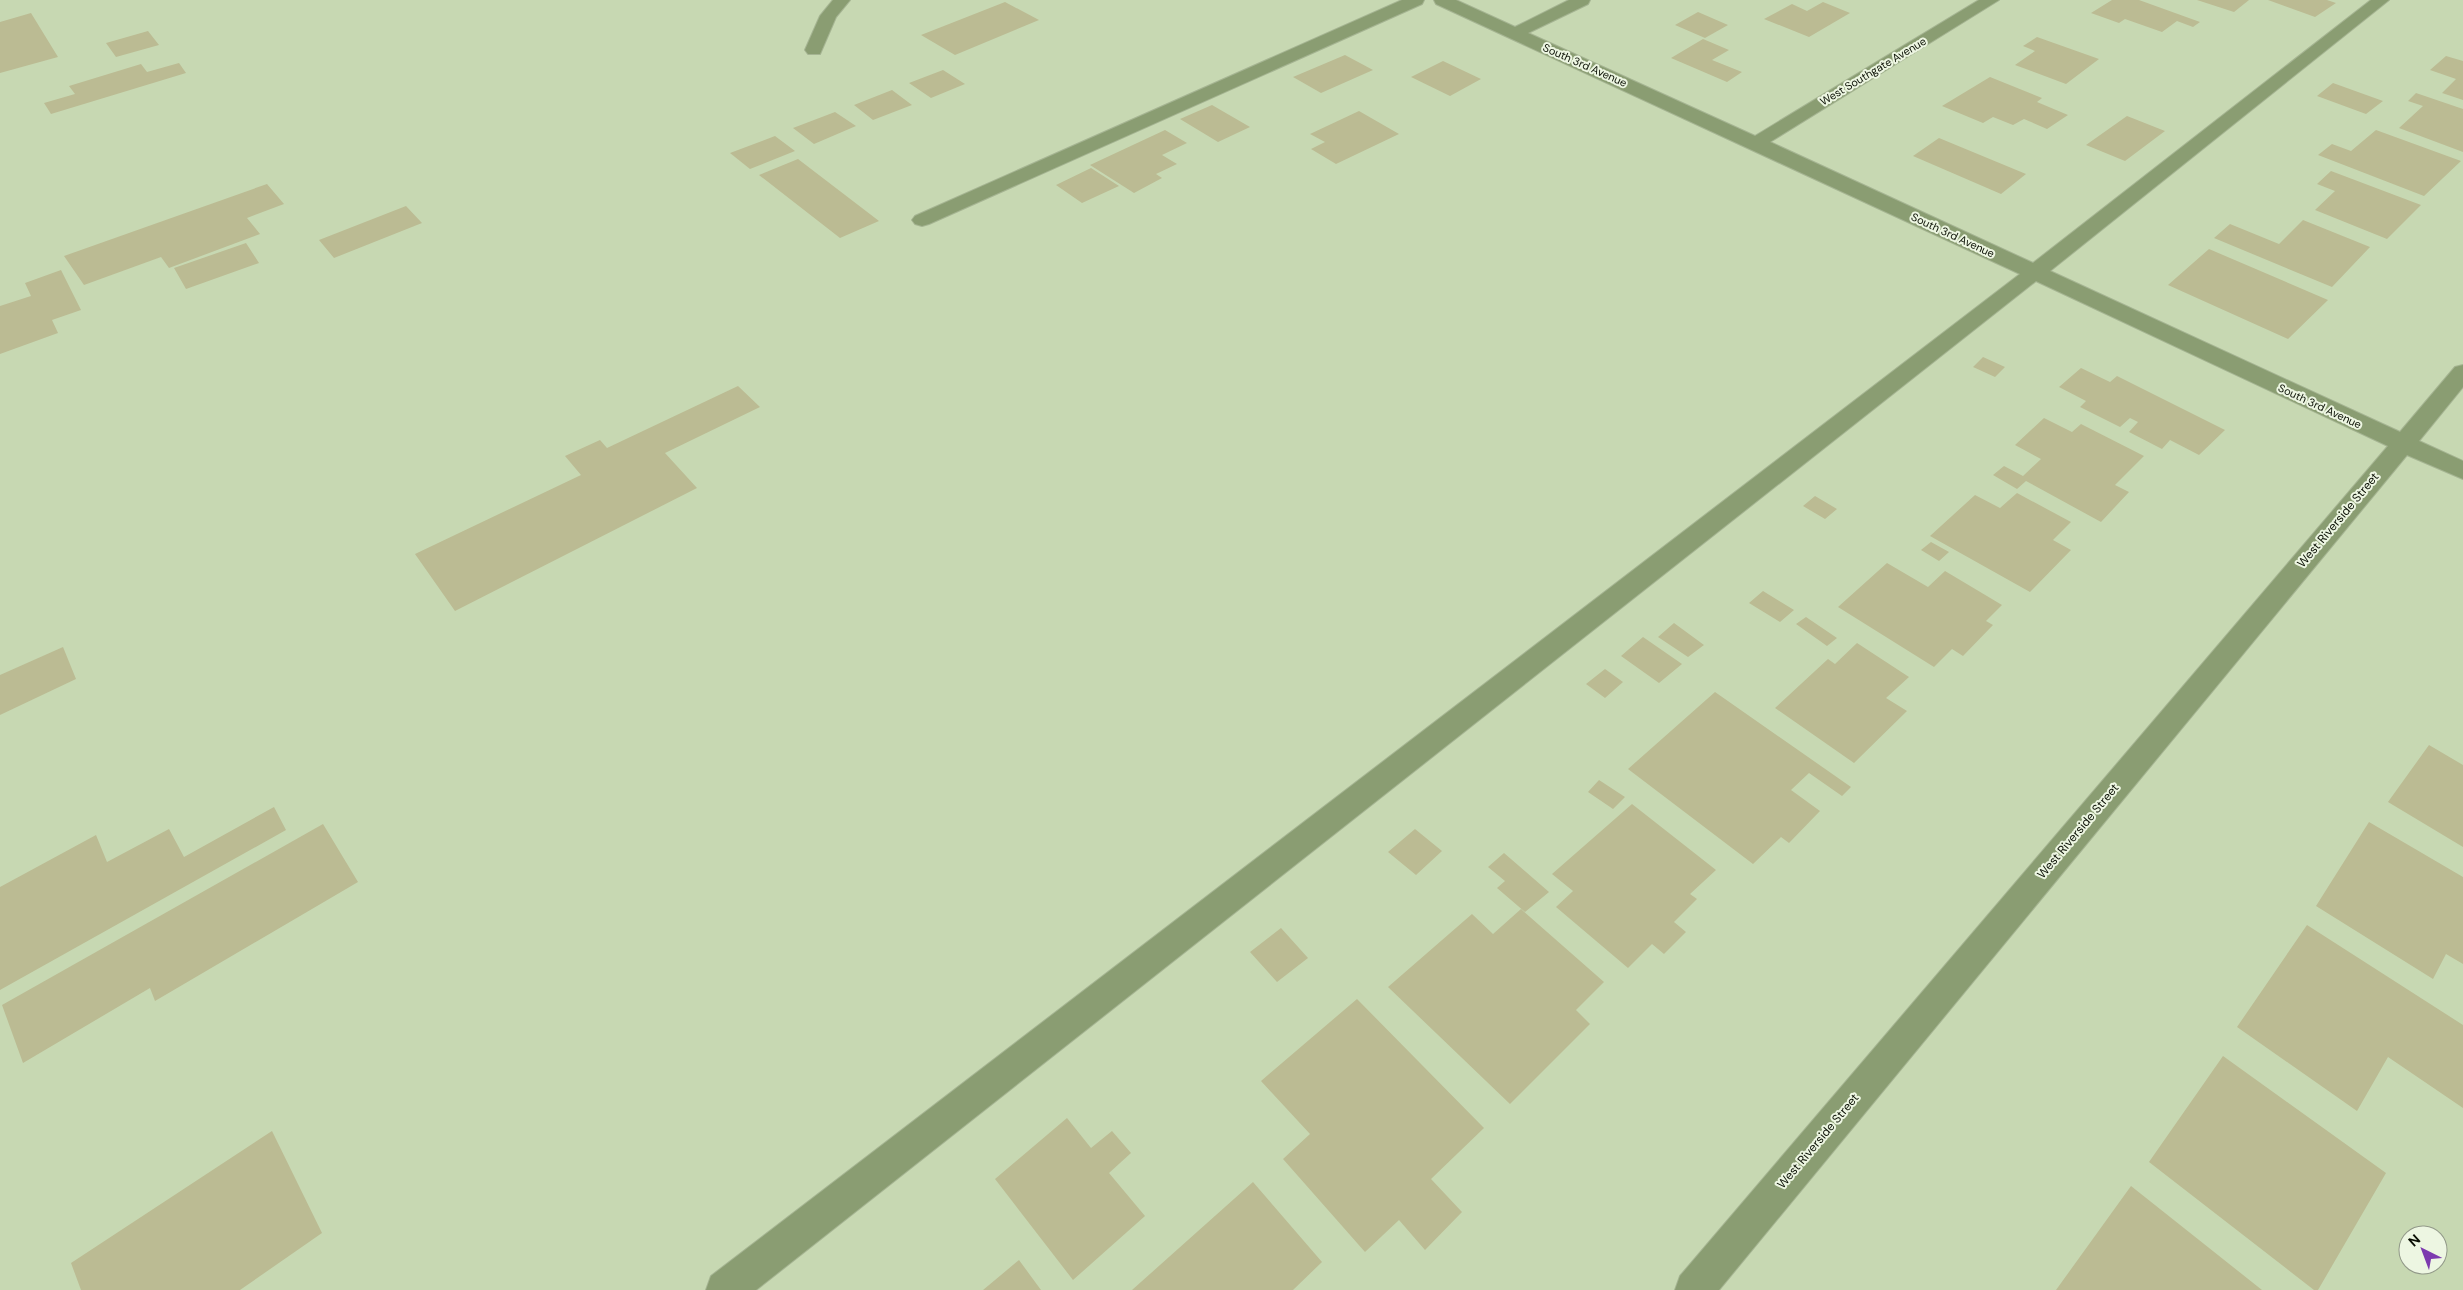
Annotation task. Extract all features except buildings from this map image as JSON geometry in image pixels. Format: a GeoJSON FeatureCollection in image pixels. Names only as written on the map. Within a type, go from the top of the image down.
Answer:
{"type":"FeatureCollection","features":[{"type":"Feature","properties":{"kind":"street"},"geometry":{"type":"LineString","coordinates":[[814,50],[828,16],[842,0]]}},
{"type":"Feature","properties":{"kind":"street"},"geometry":{"type":"LineString","coordinates":[[922,220],[1416,0]]}},
{"type":"Feature","properties":{"kind":"street","name":"South 3rd Avenue"},"geometry":{"type":"LineString","coordinates":[[1442,0],[1756,143],[2463,471]]}},
{"type":"Feature","properties":{"kind":"street"},"geometry":{"type":"LineString","coordinates":[[1515,33],[1582,0]]}},
{"type":"Feature","properties":{"kind":"street","name":"West Southgate Avenue"},"geometry":{"type":"LineString","coordinates":[[1756,143],[1991,0]]}},
{"type":"Feature","properties":{"kind":"street"},"geometry":{"type":"LineString","coordinates":[[725,1290],[2382,0]]}},
{"type":"Feature","properties":{"kind":"street","name":"West Riverside Street"},"geometry":{"type":"LineString","coordinates":[[1694,1290],[2463,372]]}}]}
